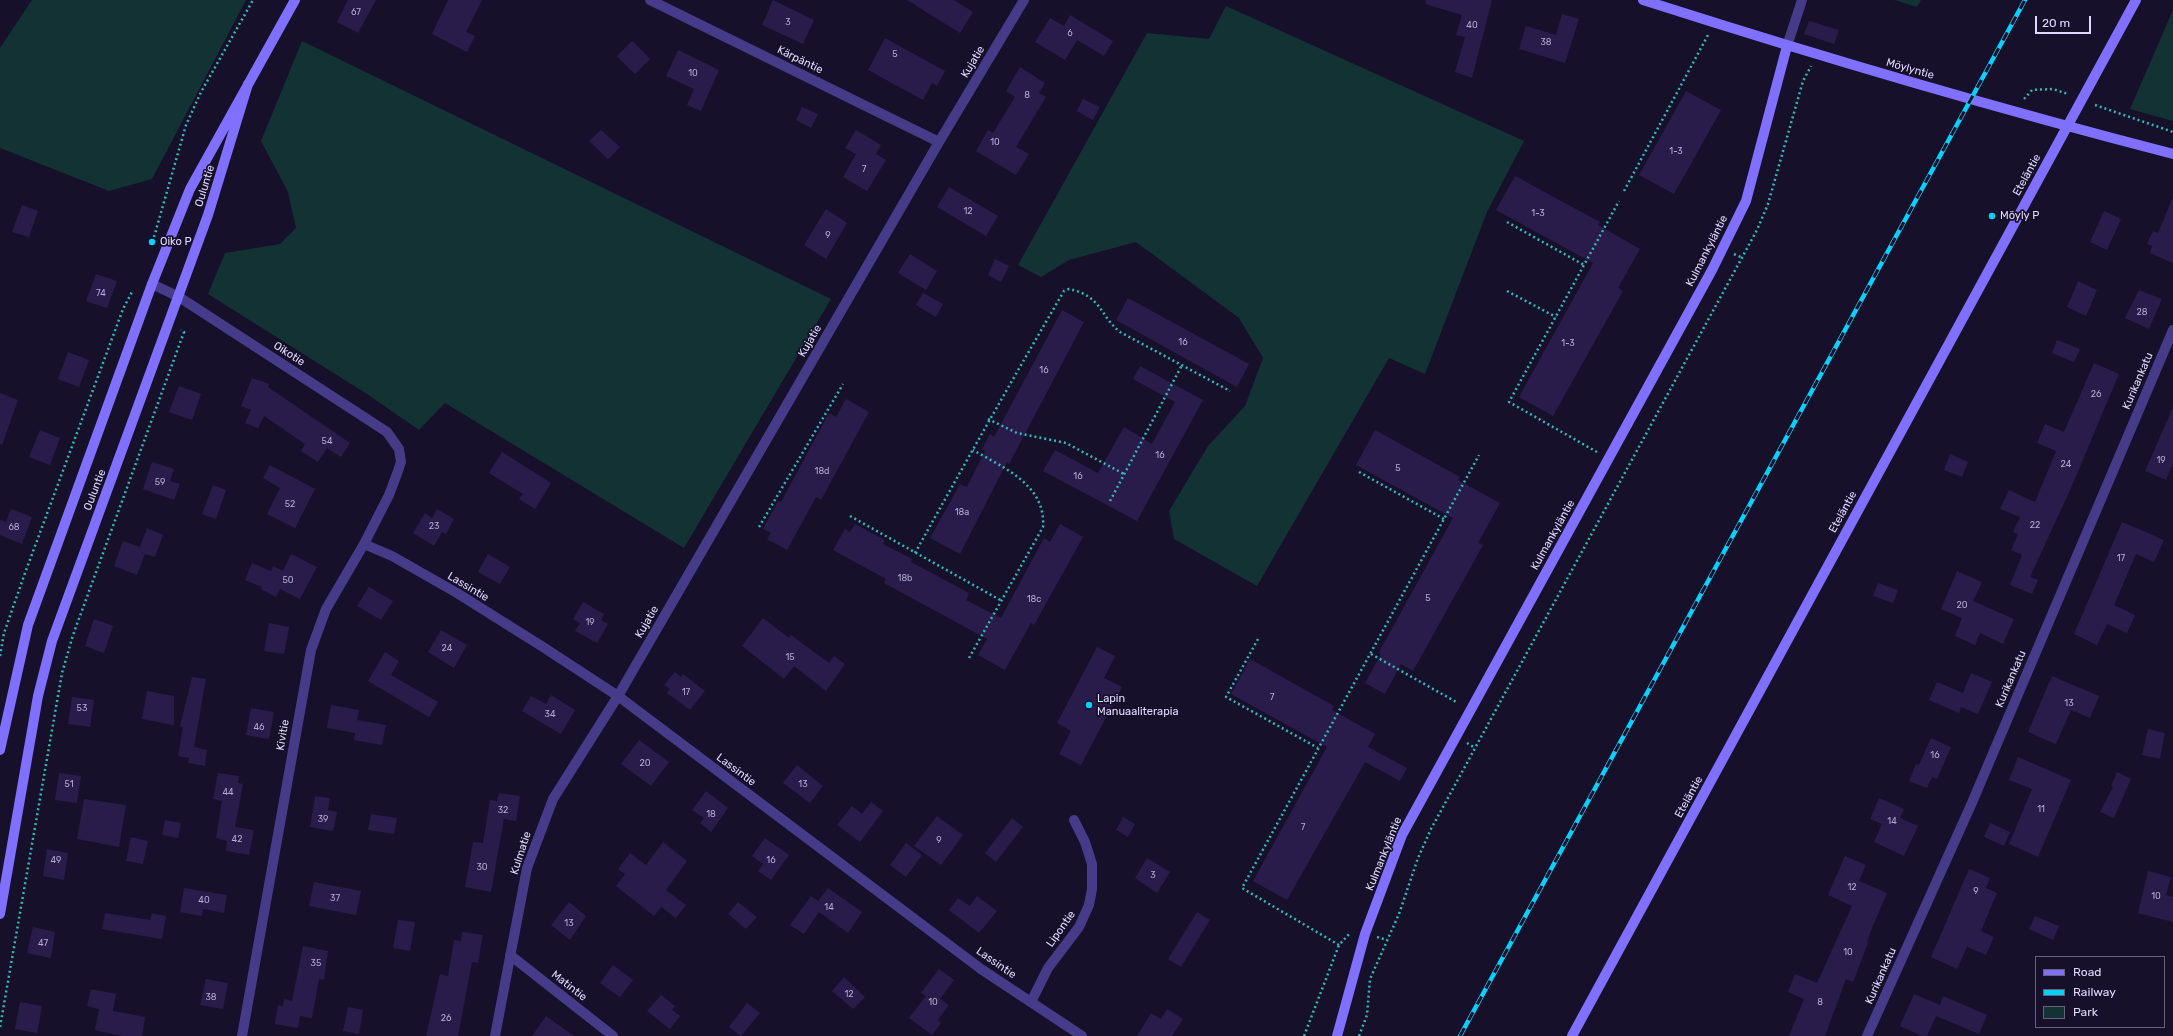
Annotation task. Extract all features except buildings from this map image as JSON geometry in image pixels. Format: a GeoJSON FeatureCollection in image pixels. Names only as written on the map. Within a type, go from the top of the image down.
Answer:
{"type":"FeatureCollection","features":[{"type":"Feature","properties":{"kind":"main road","name":"Ouluntie"},"geometry":{"type":"LineString","coordinates":[[0,750],[28,625],[152,284],[190,189],[295,0]]}},
{"type":"Feature","properties":{"kind":"main road","name":"Möylyntie"},"geometry":{"type":"LineString","coordinates":[[1643,0],[1816,55],[2067,126],[2173,154]]}},
{"type":"Feature","properties":{"kind":"main road","name":"Eteläntie"},"geometry":{"type":"LineString","coordinates":[[1572,1036],[2136,0]]}},
{"type":"Feature","properties":{"kind":"main road","name":"Kulmankyläntie"},"geometry":{"type":"LineString","coordinates":[[1337,1036],[1365,934],[1402,835],[1712,270],[1746,201],[1787,46]]}},
{"type":"Feature","properties":{"kind":"main road","name":"Ouluntie"},"geometry":{"type":"LineString","coordinates":[[0,914],[31,733],[52,640],[106,498],[208,215],[248,84]]}},
{"type":"Feature","properties":{"kind":"street","name":"Kärpäntie"},"geometry":{"type":"LineString","coordinates":[[650,0],[940,142]]}},
{"type":"Feature","properties":{"kind":"street","name":"Kujatie"},"geometry":{"type":"LineString","coordinates":[[618,696],[1024,0]]}},
{"type":"Feature","properties":{"kind":"street"},"geometry":{"type":"LineString","coordinates":[[1787,46],[1802,0]]}},
{"type":"Feature","properties":{"kind":"street","name":"Oikotie"},"geometry":{"type":"LineString","coordinates":[[152,284],[179,297],[387,432],[399,449],[401,456]]}},
{"type":"Feature","properties":{"kind":"street","name":"Kurikankatu"},"geometry":{"type":"LineString","coordinates":[[1867,1036],[1971,805],[2173,330]]}},
{"type":"Feature","properties":{"kind":"street","name":"Kivitie"},"geometry":{"type":"LineString","coordinates":[[242,1036],[310,650],[326,609],[364,544],[389,495],[398,471],[401,456]]}},
{"type":"Feature","properties":{"kind":"street","name":"Lassintie"},"geometry":{"type":"LineString","coordinates":[[364,544],[392,556],[457,594],[544,647],[618,696],[981,969],[1082,1036]]}},
{"type":"Feature","properties":{"kind":"street","name":"Kulmatie"},"geometry":{"type":"LineString","coordinates":[[495,1036],[527,868],[553,800],[618,696]]}},
{"type":"Feature","properties":{"kind":"street","name":"Lipontie"},"geometry":{"type":"LineString","coordinates":[[1031,1002],[1048,968],[1079,928],[1089,905],[1092,889],[1092,864],[1085,842],[1074,820]]}},
{"type":"Feature","properties":{"kind":"street","name":"Matintie"},"geometry":{"type":"LineString","coordinates":[[510,955],[613,1036]]}},
{"type":"Feature","properties":{"kind":"path"},"geometry":{"type":"LineString","coordinates":[[152,242],[186,125],[201,92],[253,0]]}},
{"type":"Feature","properties":{"kind":"path"},"geometry":{"type":"LineString","coordinates":[[1624,191],[1715,23]]}},
{"type":"Feature","properties":{"kind":"path"},"geometry":{"type":"LineString","coordinates":[[1359,1036],[1367,1015],[1370,979],[1399,914],[1418,858],[1435,822],[1757,230],[1768,204],[1803,82],[1816,55]]}},
{"type":"Feature","properties":{"kind":"path"},"geometry":{"type":"LineString","coordinates":[[1608,459],[1509,402],[1619,201]]}},
{"type":"Feature","properties":{"kind":"path"},"geometry":{"type":"LineString","coordinates":[[1507,222],[1584,265]]}},
{"type":"Feature","properties":{"kind":"path"},"geometry":{"type":"LineString","coordinates":[[0,656],[4,633],[25,573],[123,309],[136,284]]}},
{"type":"Feature","properties":{"kind":"path"},"geometry":{"type":"LineString","coordinates":[[915,553],[973,450],[988,419],[1064,291],[1069,289],[1079,291],[1098,303],[1114,327],[1120,332],[1230,391]]}},
{"type":"Feature","properties":{"kind":"path"},"geometry":{"type":"LineString","coordinates":[[1507,291],[1556,317]]}},
{"type":"Feature","properties":{"kind":"path"},"geometry":{"type":"LineString","coordinates":[[123,309],[141,316]]}},
{"type":"Feature","properties":{"kind":"path"},"geometry":{"type":"LineString","coordinates":[[0,1028],[61,678],[73,635],[184,332],[167,326]]}},
{"type":"Feature","properties":{"kind":"path"},"geometry":{"type":"LineString","coordinates":[[1110,501],[1182,365]]}},
{"type":"Feature","properties":{"kind":"path"},"geometry":{"type":"LineString","coordinates":[[759,527],[843,384]]}},
{"type":"Feature","properties":{"kind":"path"},"geometry":{"type":"LineString","coordinates":[[988,419],[1017,433],[1066,443],[1124,474]]}},
{"type":"Feature","properties":{"kind":"path"},"geometry":{"type":"LineString","coordinates":[[969,658],[1043,527],[1044,514],[1036,495],[1022,479],[973,450]]}},
{"type":"Feature","properties":{"kind":"path"},"geometry":{"type":"LineString","coordinates":[[1339,946],[1242,888],[1479,455]]}},
{"type":"Feature","properties":{"kind":"path"},"geometry":{"type":"LineString","coordinates":[[1359,472],[1444,519]]}},
{"type":"Feature","properties":{"kind":"path"},"geometry":{"type":"LineString","coordinates":[[850,516],[1002,601]]}},
{"type":"Feature","properties":{"kind":"path"},"geometry":{"type":"LineString","coordinates":[[1258,639],[1226,697],[1318,748]]}},
{"type":"Feature","properties":{"kind":"path"},"geometry":{"type":"LineString","coordinates":[[1371,654],[1471,710]]}},
{"type":"Feature","properties":{"kind":"path"},"geometry":{"type":"LineString","coordinates":[[1304,1036],[1339,946],[1352,931],[1365,934]]}},
{"type":"Feature","properties":{"kind":"green space"},"geometry":{"type":"Polygon","coordinates":[[[32,0],[246,0],[152,179],[109,191],[0,148],[0,48],[32,0]]]}},
{"type":"Feature","properties":{"kind":"green space"},"geometry":{"type":"Polygon","coordinates":[[[1894,0],[1921,0],[1917,7],[1894,0]]]}},
{"type":"Feature","properties":{"kind":"green space"},"geometry":{"type":"Polygon","coordinates":[[[1226,6],[1524,141],[1487,212],[1425,374],[1389,358],[1257,586],[1174,539],[1169,511],[1208,446],[1245,406],[1263,358],[1239,318],[1136,242],[1069,260],[1041,277],[1018,265],[1147,33],[1209,39],[1226,6]]]}},
{"type":"Feature","properties":{"kind":"green space"},"geometry":{"type":"Polygon","coordinates":[[[2173,10],[2173,121],[2130,109],[2173,10]]]}},
{"type":"Feature","properties":{"kind":"green space"},"geometry":{"type":"Polygon","coordinates":[[[302,41],[831,299],[684,548],[445,403],[419,430],[367,394],[208,294],[225,253],[280,244],[296,228],[288,192],[261,141],[302,41]]]}},
{"type":"Feature","properties":{"kind":"railway"},"geometry":{"type":"LineString","coordinates":[[1460,1036],[2025,0]]}},
{"type":"Feature","properties":{"kind":"place","name":"Möyly P"},"geometry":{"type":"Point","coordinates":[1992,216]}},
{"type":"Feature","properties":{"kind":"place","name":"Oiko P"},"geometry":{"type":"Point","coordinates":[152,242]}},
{"type":"Feature","properties":{"kind":"place","name":"Lapin Manuaaliterapia"},"geometry":{"type":"Point","coordinates":[1089,705]}}]}
